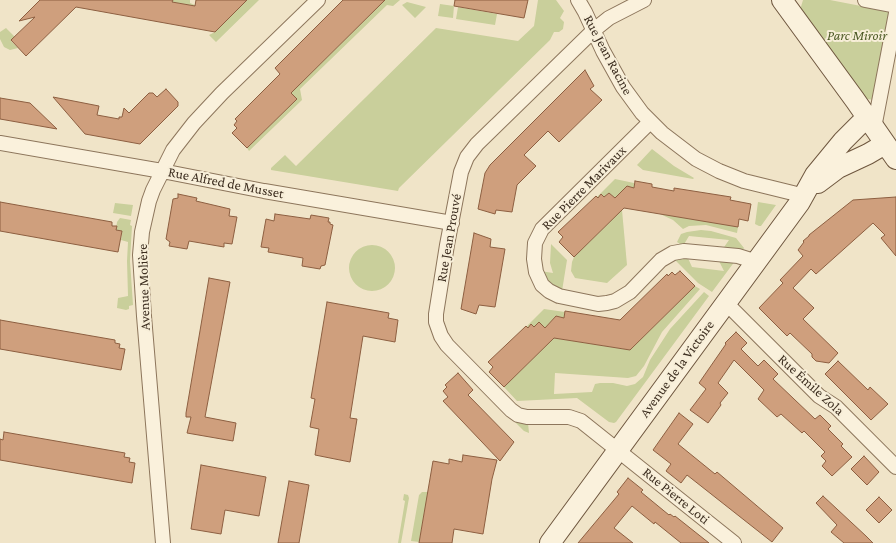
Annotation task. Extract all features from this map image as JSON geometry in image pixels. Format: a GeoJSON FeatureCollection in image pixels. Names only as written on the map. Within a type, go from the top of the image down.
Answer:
{"type":"FeatureCollection","features":[{"type":"Feature","properties":{"kind":"street","name":"Avenue Molière"},"geometry":{"type":"LineString","coordinates":[[163,543],[140,255],[142,232],[149,201],[173,150],[194,123],[222,93],[318,0]]}},
{"type":"Feature","properties":{"kind":"street","name":"Rue Jean Racine"},"geometry":{"type":"LineString","coordinates":[[578,0],[623,87],[634,104],[650,122],[687,153],[719,171],[744,180],[805,196]]}},
{"type":"Feature","properties":{"kind":"street","name":"Rue Jean Prouvé"},"geometry":{"type":"LineString","coordinates":[[618,450],[581,421],[574,418],[527,417],[511,410],[443,340],[438,330],[436,314],[461,172],[467,157],[472,150],[594,30],[609,18],[644,0]]}},
{"type":"Feature","properties":{"kind":"street"},"geometry":{"type":"LineString","coordinates":[[782,0],[881,137]]}},
{"type":"Feature","properties":{"kind":"street"},"geometry":{"type":"LineString","coordinates":[[865,0],[896,6]]}},
{"type":"Feature","properties":{"kind":"street"},"geometry":{"type":"LineString","coordinates":[[881,137],[896,13]]}},
{"type":"Feature","properties":{"kind":"street","name":"Rue Pierre Marivaux"},"geometry":{"type":"LineString","coordinates":[[650,122],[542,229],[535,243],[534,258],[536,272],[542,285],[558,296],[598,304],[615,301],[630,292],[661,260],[673,253],[684,252],[738,256],[757,262]]}},
{"type":"Feature","properties":{"kind":"street","name":"Avenue de la Victoire"},"geometry":{"type":"LineString","coordinates":[[805,196],[815,175],[843,141],[881,137]]}},
{"type":"Feature","properties":{"kind":"street","name":"Avenue de la Victoire"},"geometry":{"type":"LineString","coordinates":[[550,543],[805,196],[820,180],[838,168],[868,154],[881,137]]}},
{"type":"Feature","properties":{"kind":"street","name":"Rue Alfred de Musset"},"geometry":{"type":"LineString","coordinates":[[0,143],[162,171],[264,191],[452,223]]}},
{"type":"Feature","properties":{"kind":"street","name":"Rue Émile Zola"},"geometry":{"type":"LineString","coordinates":[[726,303],[819,396],[836,407],[896,467]]}},
{"type":"Feature","properties":{"kind":"street","name":"Rue Pierre Loti"},"geometry":{"type":"LineString","coordinates":[[618,450],[734,543]]}},
{"type":"Feature","properties":{"kind":"green space"},"geometry":{"type":"Polygon","coordinates":[[[173,0],[190,0],[190,3],[195,6],[172,2],[173,0]]]}},
{"type":"Feature","properties":{"kind":"green space"},"geometry":{"type":"Polygon","coordinates":[[[247,0],[259,0],[216,42],[209,35],[215,32],[247,0]]]}},
{"type":"Feature","properties":{"kind":"green space"},"geometry":{"type":"Polygon","coordinates":[[[385,0],[400,0],[393,6],[387,5],[300,89],[302,100],[249,151],[247,148],[297,99],[291,93],[385,0]]]}},
{"type":"Feature","properties":{"kind":"green space"},"geometry":{"type":"Polygon","coordinates":[[[538,0],[556,0],[564,11],[560,18],[564,22],[563,29],[559,32],[554,32],[550,40],[399,188],[398,191],[271,170],[271,168],[285,155],[296,166],[436,28],[518,41],[534,26],[538,0]]]}},
{"type":"Feature","properties":{"kind":"green space","name":"Parc Miroir"},"geometry":{"type":"Polygon","coordinates":[[[803,0],[830,0],[892,12],[875,100],[866,99],[800,10],[803,0]]]}},
{"type":"Feature","properties":{"kind":"green space"},"geometry":{"type":"Polygon","coordinates":[[[407,2],[426,7],[415,18],[402,5],[407,2]]]}},
{"type":"Feature","properties":{"kind":"green space"},"geometry":{"type":"Polygon","coordinates":[[[440,4],[454,6],[453,18],[438,16],[440,4]]]}},
{"type":"Feature","properties":{"kind":"green space"},"geometry":{"type":"Polygon","coordinates":[[[458,7],[497,14],[495,25],[456,19],[458,7]]]}},
{"type":"Feature","properties":{"kind":"green space"},"geometry":{"type":"Polygon","coordinates":[[[6,28],[15,37],[11,41],[18,48],[10,50],[4,47],[0,39],[0,32],[6,28]]]}},
{"type":"Feature","properties":{"kind":"green space"},"geometry":{"type":"Polygon","coordinates":[[[652,149],[674,166],[694,178],[643,170],[637,165],[652,149]]]}},
{"type":"Feature","properties":{"kind":"green space"},"geometry":{"type":"Polygon","coordinates":[[[615,179],[634,183],[634,188],[627,186],[615,198],[609,193],[604,197],[601,194],[598,198],[597,197],[615,179]]]}},
{"type":"Feature","properties":{"kind":"green space"},"geometry":{"type":"Polygon","coordinates":[[[758,202],[776,205],[761,226],[755,224],[758,202]]]}},
{"type":"Feature","properties":{"kind":"green space"},"geometry":{"type":"Polygon","coordinates":[[[115,203],[133,205],[131,216],[113,213],[115,203]]]}},
{"type":"Feature","properties":{"kind":"green space"},"geometry":{"type":"Polygon","coordinates":[[[622,210],[627,265],[607,283],[575,278],[571,271],[574,257],[622,210]]]}},
{"type":"Feature","properties":{"kind":"green space"},"geometry":{"type":"Polygon","coordinates":[[[660,214],[738,227],[737,233],[706,225],[689,226],[683,229],[673,220],[660,214]]]}},
{"type":"Feature","properties":{"kind":"green space"},"geometry":{"type":"Polygon","coordinates":[[[120,218],[131,220],[130,225],[132,226],[130,261],[133,305],[129,306],[129,309],[126,310],[117,308],[118,298],[128,296],[128,242],[121,240],[122,231],[116,230],[117,222],[120,218]]]}},
{"type":"Feature","properties":{"kind":"green space"},"geometry":{"type":"Polygon","coordinates":[[[701,230],[711,231],[736,238],[744,248],[741,253],[722,250],[729,240],[689,236],[683,246],[677,242],[681,234],[701,230]]]}},
{"type":"Feature","properties":{"kind":"green space"},"geometry":{"type":"Polygon","coordinates":[[[551,244],[567,260],[562,291],[551,287],[540,271],[553,273],[550,263],[551,244]]]}},
{"type":"Feature","properties":{"kind":"green space"},"geometry":{"type":"Polygon","coordinates":[[[372,245],[385,249],[391,255],[395,268],[391,281],[385,287],[372,291],[359,287],[353,281],[349,268],[353,255],[359,249],[372,245]]]}},
{"type":"Feature","properties":{"kind":"green space"},"geometry":{"type":"Polygon","coordinates":[[[687,256],[692,267],[724,271],[718,259],[735,261],[712,292],[698,283],[673,258],[687,256]]]}},
{"type":"Feature","properties":{"kind":"green space"},"geometry":{"type":"Polygon","coordinates":[[[695,286],[700,289],[662,332],[644,366],[636,376],[628,378],[555,373],[554,394],[592,392],[595,384],[600,383],[613,383],[627,386],[635,384],[643,377],[650,360],[670,329],[704,292],[709,296],[616,422],[609,422],[577,398],[517,401],[504,387],[554,338],[630,350],[695,286]]]}},
{"type":"Feature","properties":{"kind":"green space"},"geometry":{"type":"Polygon","coordinates":[[[544,309],[565,312],[564,318],[556,316],[545,328],[534,327],[531,324],[528,328],[527,326],[544,309]]]}},
{"type":"Feature","properties":{"kind":"green space"},"geometry":{"type":"Polygon","coordinates":[[[511,418],[528,423],[529,433],[524,431],[511,418]]]}},
{"type":"Feature","properties":{"kind":"green space"},"geometry":{"type":"Polygon","coordinates":[[[422,492],[428,492],[419,542],[411,541],[419,495],[422,492]]]}},
{"type":"Feature","properties":{"kind":"green space"},"geometry":{"type":"Polygon","coordinates":[[[404,494],[408,495],[409,498],[401,543],[398,543],[405,501],[403,500],[404,494]]]}},
{"type":"Feature","properties":{"kind":"building"},"geometry":{"type":"Polygon","coordinates":[[[40,0],[173,0],[172,2],[195,6],[196,0],[247,0],[215,32],[76,7],[26,56],[11,40],[35,17],[19,21],[40,0]]]}},
{"type":"Feature","properties":{"kind":"building"},"geometry":{"type":"Polygon","coordinates":[[[343,0],[385,0],[291,93],[297,99],[247,148],[232,133],[237,128],[234,125],[237,121],[235,119],[280,74],[275,68],[343,0]]]}},
{"type":"Feature","properties":{"kind":"building"},"geometry":{"type":"Polygon","coordinates":[[[455,0],[528,0],[524,18],[454,6],[455,0]]]}},
{"type":"Feature","properties":{"kind":"building"},"geometry":{"type":"Polygon","coordinates":[[[585,70],[594,86],[590,89],[602,100],[559,142],[548,131],[524,155],[536,166],[517,185],[512,212],[496,210],[495,214],[478,209],[485,173],[490,165],[585,70]]]}},
{"type":"Feature","properties":{"kind":"building"},"geometry":{"type":"Polygon","coordinates":[[[166,89],[178,102],[178,106],[140,144],[85,134],[53,97],[99,106],[97,115],[119,119],[119,117],[122,117],[124,108],[129,113],[149,93],[153,93],[157,97],[166,89]]]}},
{"type":"Feature","properties":{"kind":"building"},"geometry":{"type":"Polygon","coordinates":[[[0,98],[30,103],[57,129],[0,119],[0,98]]]}},
{"type":"Feature","properties":{"kind":"building"},"geometry":{"type":"Polygon","coordinates":[[[635,181],[652,184],[652,187],[674,191],[674,188],[731,197],[730,200],[751,204],[748,221],[739,219],[738,227],[624,208],[574,257],[559,242],[563,237],[558,232],[596,196],[598,198],[601,194],[604,197],[609,193],[615,198],[627,186],[634,188],[635,181]]]}},
{"type":"Feature","properties":{"kind":"building"},"geometry":{"type":"Polygon","coordinates":[[[178,194],[197,198],[196,201],[230,209],[229,216],[237,217],[232,244],[224,243],[224,247],[189,241],[187,249],[169,246],[170,242],[166,239],[173,199],[178,198],[178,194]]]}},
{"type":"Feature","properties":{"kind":"building"},"geometry":{"type":"Polygon","coordinates":[[[896,197],[896,256],[881,238],[885,235],[873,223],[816,274],[811,269],[793,288],[814,308],[803,319],[838,353],[829,363],[816,361],[812,357],[812,354],[790,333],[787,336],[759,308],[783,283],[780,280],[803,256],[798,250],[804,242],[803,241],[809,235],[853,200],[896,197]]]}},
{"type":"Feature","properties":{"kind":"building"},"geometry":{"type":"Polygon","coordinates":[[[0,202],[112,222],[112,226],[117,226],[116,230],[122,231],[118,252],[0,231],[0,202]]]}},
{"type":"Feature","properties":{"kind":"building"},"geometry":{"type":"Polygon","coordinates":[[[275,214],[310,219],[311,215],[329,218],[328,222],[333,225],[325,265],[321,266],[320,269],[302,266],[303,258],[268,252],[269,248],[261,247],[266,219],[274,221],[275,214]]]}},
{"type":"Feature","properties":{"kind":"building"},"geometry":{"type":"Polygon","coordinates":[[[474,233],[491,239],[490,247],[505,249],[495,307],[479,305],[476,314],[461,309],[474,233]]]}},
{"type":"Feature","properties":{"kind":"building"},"geometry":{"type":"Polygon","coordinates":[[[680,271],[695,286],[630,350],[554,338],[504,387],[489,372],[493,367],[488,362],[526,326],[528,328],[531,324],[534,327],[539,322],[545,328],[556,316],[564,318],[565,311],[620,320],[667,274],[668,276],[672,272],[675,275],[680,271]]]}},
{"type":"Feature","properties":{"kind":"building"},"geometry":{"type":"Polygon","coordinates":[[[209,278],[230,282],[205,417],[236,423],[233,441],[187,433],[191,417],[186,417],[186,413],[209,278]]]}},
{"type":"Feature","properties":{"kind":"building"},"geometry":{"type":"Polygon","coordinates":[[[327,302],[389,313],[388,318],[398,320],[395,342],[363,336],[350,418],[357,419],[350,462],[315,455],[319,429],[310,427],[315,399],[311,398],[327,302]]]}},
{"type":"Feature","properties":{"kind":"building"},"geometry":{"type":"Polygon","coordinates":[[[0,320],[115,340],[115,343],[120,344],[119,348],[125,349],[121,370],[0,349],[0,320]]]}},
{"type":"Feature","properties":{"kind":"building"},"geometry":{"type":"Polygon","coordinates":[[[736,332],[747,343],[741,349],[758,366],[764,360],[778,374],[773,379],[815,419],[820,415],[831,426],[828,429],[843,444],[841,446],[852,457],[832,476],[822,466],[826,461],[821,456],[825,452],[804,431],[802,433],[781,414],[777,417],[758,399],[764,390],[734,360],[718,383],[728,393],[708,423],[690,410],[706,389],[699,383],[726,344],[725,343],[736,332]]]}},
{"type":"Feature","properties":{"kind":"building"},"geometry":{"type":"Polygon","coordinates":[[[838,361],[868,390],[870,387],[888,404],[871,420],[825,374],[838,361]]]}},
{"type":"Feature","properties":{"kind":"building"},"geometry":{"type":"Polygon","coordinates":[[[458,373],[473,390],[468,395],[514,442],[500,461],[443,401],[448,397],[443,391],[447,387],[445,385],[458,373]]]}},
{"type":"Feature","properties":{"kind":"building"},"geometry":{"type":"Polygon","coordinates":[[[679,413],[693,424],[678,444],[715,474],[717,472],[783,528],[772,542],[687,475],[681,483],[666,471],[671,464],[653,450],[679,413]]]}},
{"type":"Feature","properties":{"kind":"building"},"geometry":{"type":"Polygon","coordinates":[[[4,432],[125,453],[124,457],[130,458],[129,462],[135,463],[132,483],[0,460],[0,439],[3,440],[4,432]]]}},
{"type":"Feature","properties":{"kind":"building"},"geometry":{"type":"Polygon","coordinates":[[[463,455],[497,460],[492,479],[483,534],[454,529],[452,543],[419,543],[433,461],[449,464],[449,459],[462,462],[463,455]]]}},
{"type":"Feature","properties":{"kind":"building"},"geometry":{"type":"Polygon","coordinates":[[[864,456],[879,472],[867,485],[851,469],[864,456]]]}},
{"type":"Feature","properties":{"kind":"building"},"geometry":{"type":"Polygon","coordinates":[[[201,465],[266,477],[259,516],[225,510],[221,534],[191,529],[201,465]]]}},
{"type":"Feature","properties":{"kind":"building"},"geometry":{"type":"Polygon","coordinates":[[[628,478],[643,490],[641,492],[669,515],[675,516],[709,543],[681,543],[632,506],[614,528],[633,543],[578,543],[619,494],[617,492],[628,478]]]}},
{"type":"Feature","properties":{"kind":"building"},"geometry":{"type":"Polygon","coordinates":[[[289,481],[309,485],[299,543],[278,543],[289,481]]]}},
{"type":"Feature","properties":{"kind":"building"},"geometry":{"type":"Polygon","coordinates":[[[823,496],[873,543],[844,543],[831,532],[837,525],[816,503],[823,496]]]}},
{"type":"Feature","properties":{"kind":"building"},"geometry":{"type":"Polygon","coordinates":[[[879,497],[892,510],[879,523],[866,510],[879,497]]]}}]}
